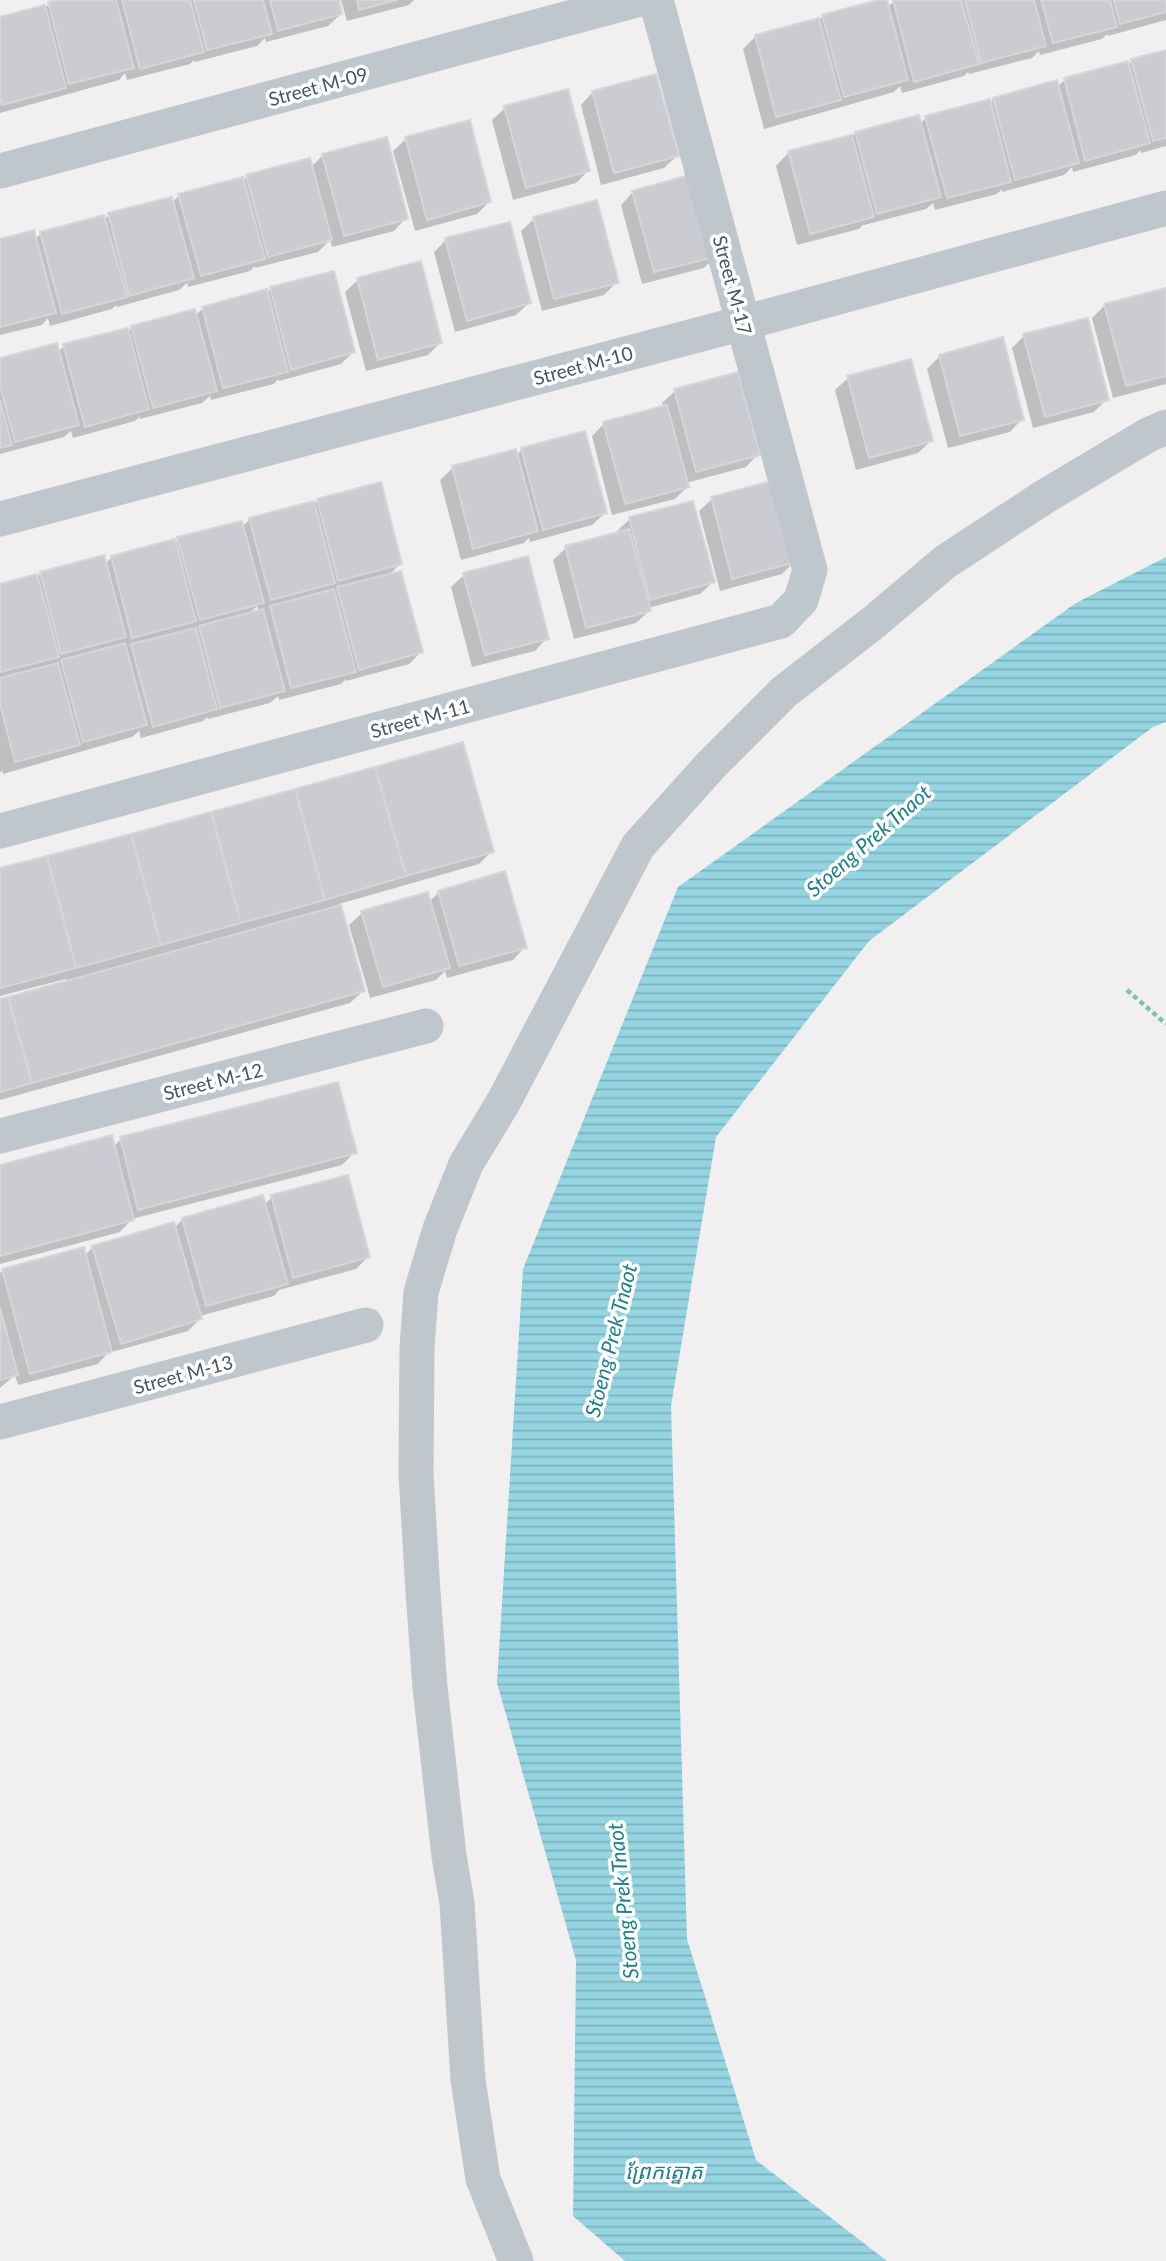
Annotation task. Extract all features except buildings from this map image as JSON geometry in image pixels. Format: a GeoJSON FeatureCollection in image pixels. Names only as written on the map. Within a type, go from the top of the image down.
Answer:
{"type":"FeatureCollection","features":[{"type":"Feature","properties":{"kind":"street","name":"Street M-09"},"geometry":{"type":"LineString","coordinates":[[0,171],[636,0]]}},
{"type":"Feature","properties":{"kind":"street","name":"Street M-17"},"geometry":{"type":"LineString","coordinates":[[656,0],[810,570]]}},
{"type":"Feature","properties":{"kind":"street","name":"Street M-10"},"geometry":{"type":"LineString","coordinates":[[0,519],[743,323],[1166,208]]}},
{"type":"Feature","properties":{"kind":"street"},"geometry":{"type":"LineString","coordinates":[[516,2261],[482,2179],[468,2080],[457,1903],[430,1688],[416,1474],[417,1348],[421,1292],[440,1229],[466,1164],[504,1101],[638,846],[712,764],[784,692],[945,562],[1044,496],[1148,435],[1166,428]]}},
{"type":"Feature","properties":{"kind":"street","name":"Street M-11"},"geometry":{"type":"LineString","coordinates":[[0,831],[781,621],[801,600],[810,570]]}},
{"type":"Feature","properties":{"kind":"street","name":"Street M-12"},"geometry":{"type":"LineString","coordinates":[[0,1136],[426,1026]]}},
{"type":"Feature","properties":{"kind":"street","name":"Street M-13"},"geometry":{"type":"LineString","coordinates":[[0,1422],[366,1325]]}},
{"type":"Feature","properties":{"kind":"path"},"geometry":{"type":"LineString","coordinates":[[1127,990],[1166,1024]]}},
{"type":"Feature","properties":{"kind":"water","name":"ព្រែកត្នោត"},"geometry":{"type":"Polygon","coordinates":[[[1166,557],[1166,722],[1153,727],[869,941],[716,1137],[671,1406],[687,1939],[756,2160],[887,2261],[625,2261],[573,2216],[576,1960],[497,1683],[523,1269],[678,887],[1076,603],[1166,557]]]}},
{"type":"Feature","properties":{"kind":"water label","name":"Stoeng Prek Tnaot"},"geometry":{"type":"Point","coordinates":[868,840]}},
{"type":"Feature","properties":{"kind":"water label","name":"Stoeng Prek Tnaot"},"geometry":{"type":"Point","coordinates":[610,1340]}},
{"type":"Feature","properties":{"kind":"water label","name":"Stoeng Prek Tnaot"},"geometry":{"type":"Point","coordinates":[622,1901]}}]}
